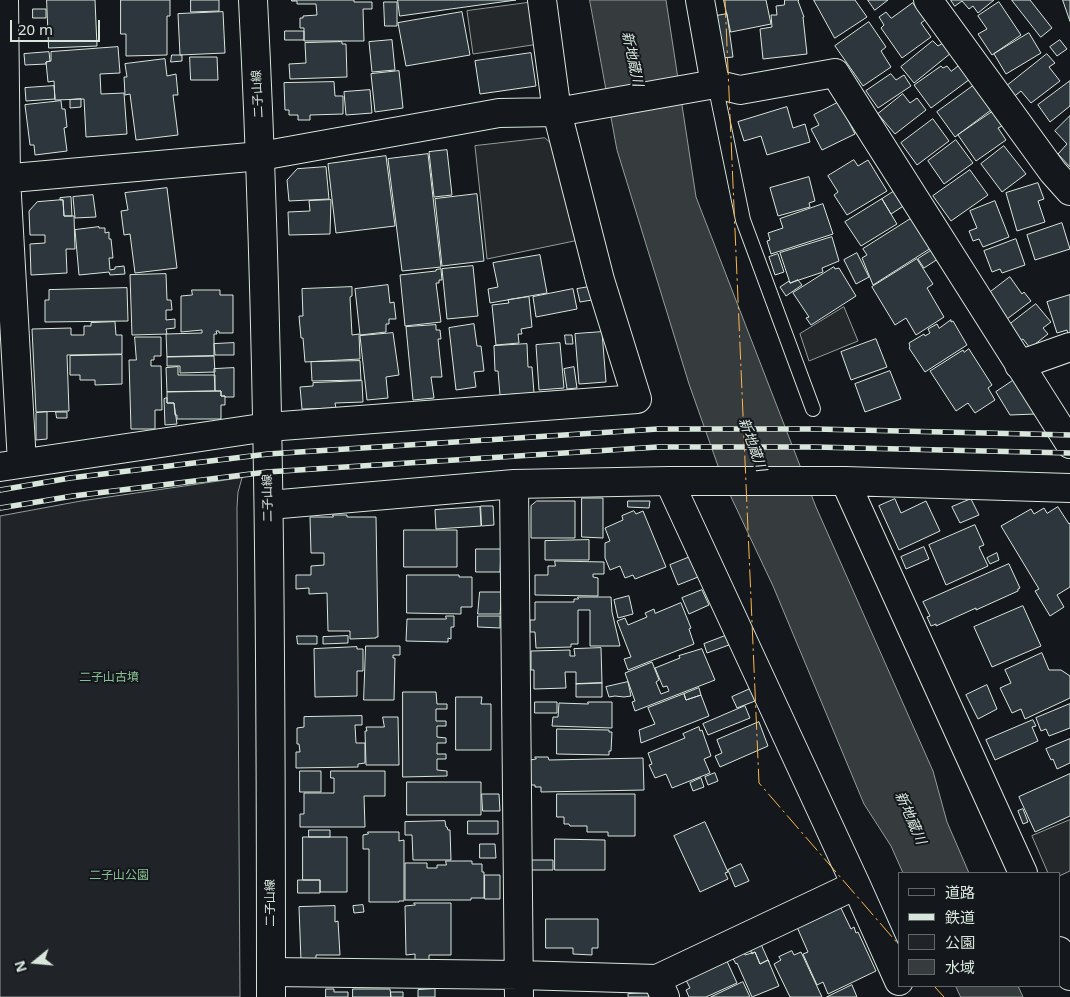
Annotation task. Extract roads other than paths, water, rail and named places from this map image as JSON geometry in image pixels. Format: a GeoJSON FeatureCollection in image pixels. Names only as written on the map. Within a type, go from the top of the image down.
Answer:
{"type":"FeatureCollection","features":[{"type":"Feature","properties":{"kind":"street"},"geometry":{"type":"LineString","coordinates":[[4,0],[3,179],[11,465],[268,427],[637,399],[600,280],[542,0]]}},
{"type":"Feature","properties":{"kind":"street","name":"二子山線"},"geometry":{"type":"LineString","coordinates":[[253,0],[261,156],[268,427],[271,984]]}},
{"type":"Feature","properties":{"kind":"street"},"geometry":{"type":"LineString","coordinates":[[700,0],[707,85]]}},
{"type":"Feature","properties":{"kind":"street"},"geometry":{"type":"LineString","coordinates":[[928,0],[1053,172],[1070,191]]}},
{"type":"Feature","properties":{"kind":"street"},"geometry":{"type":"LineString","coordinates":[[3,179],[261,156],[499,112],[566,110],[707,85],[740,90],[835,73],[1070,444]]}},
{"type":"Feature","properties":{"kind":"street"},"geometry":{"type":"LineString","coordinates":[[1019,366],[1070,347]]}},
{"type":"Feature","properties":{"kind":"street"},"geometry":{"type":"LineString","coordinates":[[269,505],[514,484],[669,481],[845,481],[1070,488]]}},
{"type":"Feature","properties":{"kind":"street"},"geometry":{"type":"LineString","coordinates":[[669,481],[898,979]]}},
{"type":"Feature","properties":{"kind":"street"},"geometry":{"type":"LineString","coordinates":[[845,481],[1023,872]]}},
{"type":"Feature","properties":{"kind":"street"},"geometry":{"type":"LineString","coordinates":[[514,484],[519,986]]}},
{"type":"Feature","properties":{"kind":"street"},"geometry":{"type":"LineString","coordinates":[[271,984],[661,988],[856,884]]}},
{"type":"Feature","properties":{"kind":"street"},"geometry":{"type":"LineString","coordinates":[[1060,953],[1070,976]]}},
{"type":"Feature","properties":{"kind":"lane"},"geometry":{"type":"LineString","coordinates":[[707,85],[743,220],[813,409]]}},
{"type":"Feature","properties":{"kind":"water","name":"新地蔵川"},"geometry":{"type":"Polygon","coordinates":[[[590,0],[666,0],[696,197],[816,507],[933,771],[947,822],[969,872],[903,872],[891,846],[864,804],[773,586],[723,480],[689,384],[617,150],[590,0]]]}},
{"type":"Feature","properties":{"kind":"water"},"geometry":{"type":"Polygon","coordinates":[[[956,987],[1018,987],[1023,997],[961,997],[956,987]]]}},
{"type":"Feature","properties":{"kind":"railway"},"geometry":{"type":"LineString","coordinates":[[0,490],[70,478],[268,454],[658,429],[815,429],[1070,435]]}},
{"type":"Feature","properties":{"kind":"railway"},"geometry":{"type":"LineString","coordinates":[[0,508],[73,496],[267,472],[658,447],[814,447],[1070,453]]}},
{"type":"Feature","properties":{"kind":"park label","name":"二子山古墳"},"geometry":{"type":"Point","coordinates":[109,678]}},
{"type":"Feature","properties":{"kind":"park label","name":"二子山公園"},"geometry":{"type":"Point","coordinates":[119,876]}}]}
